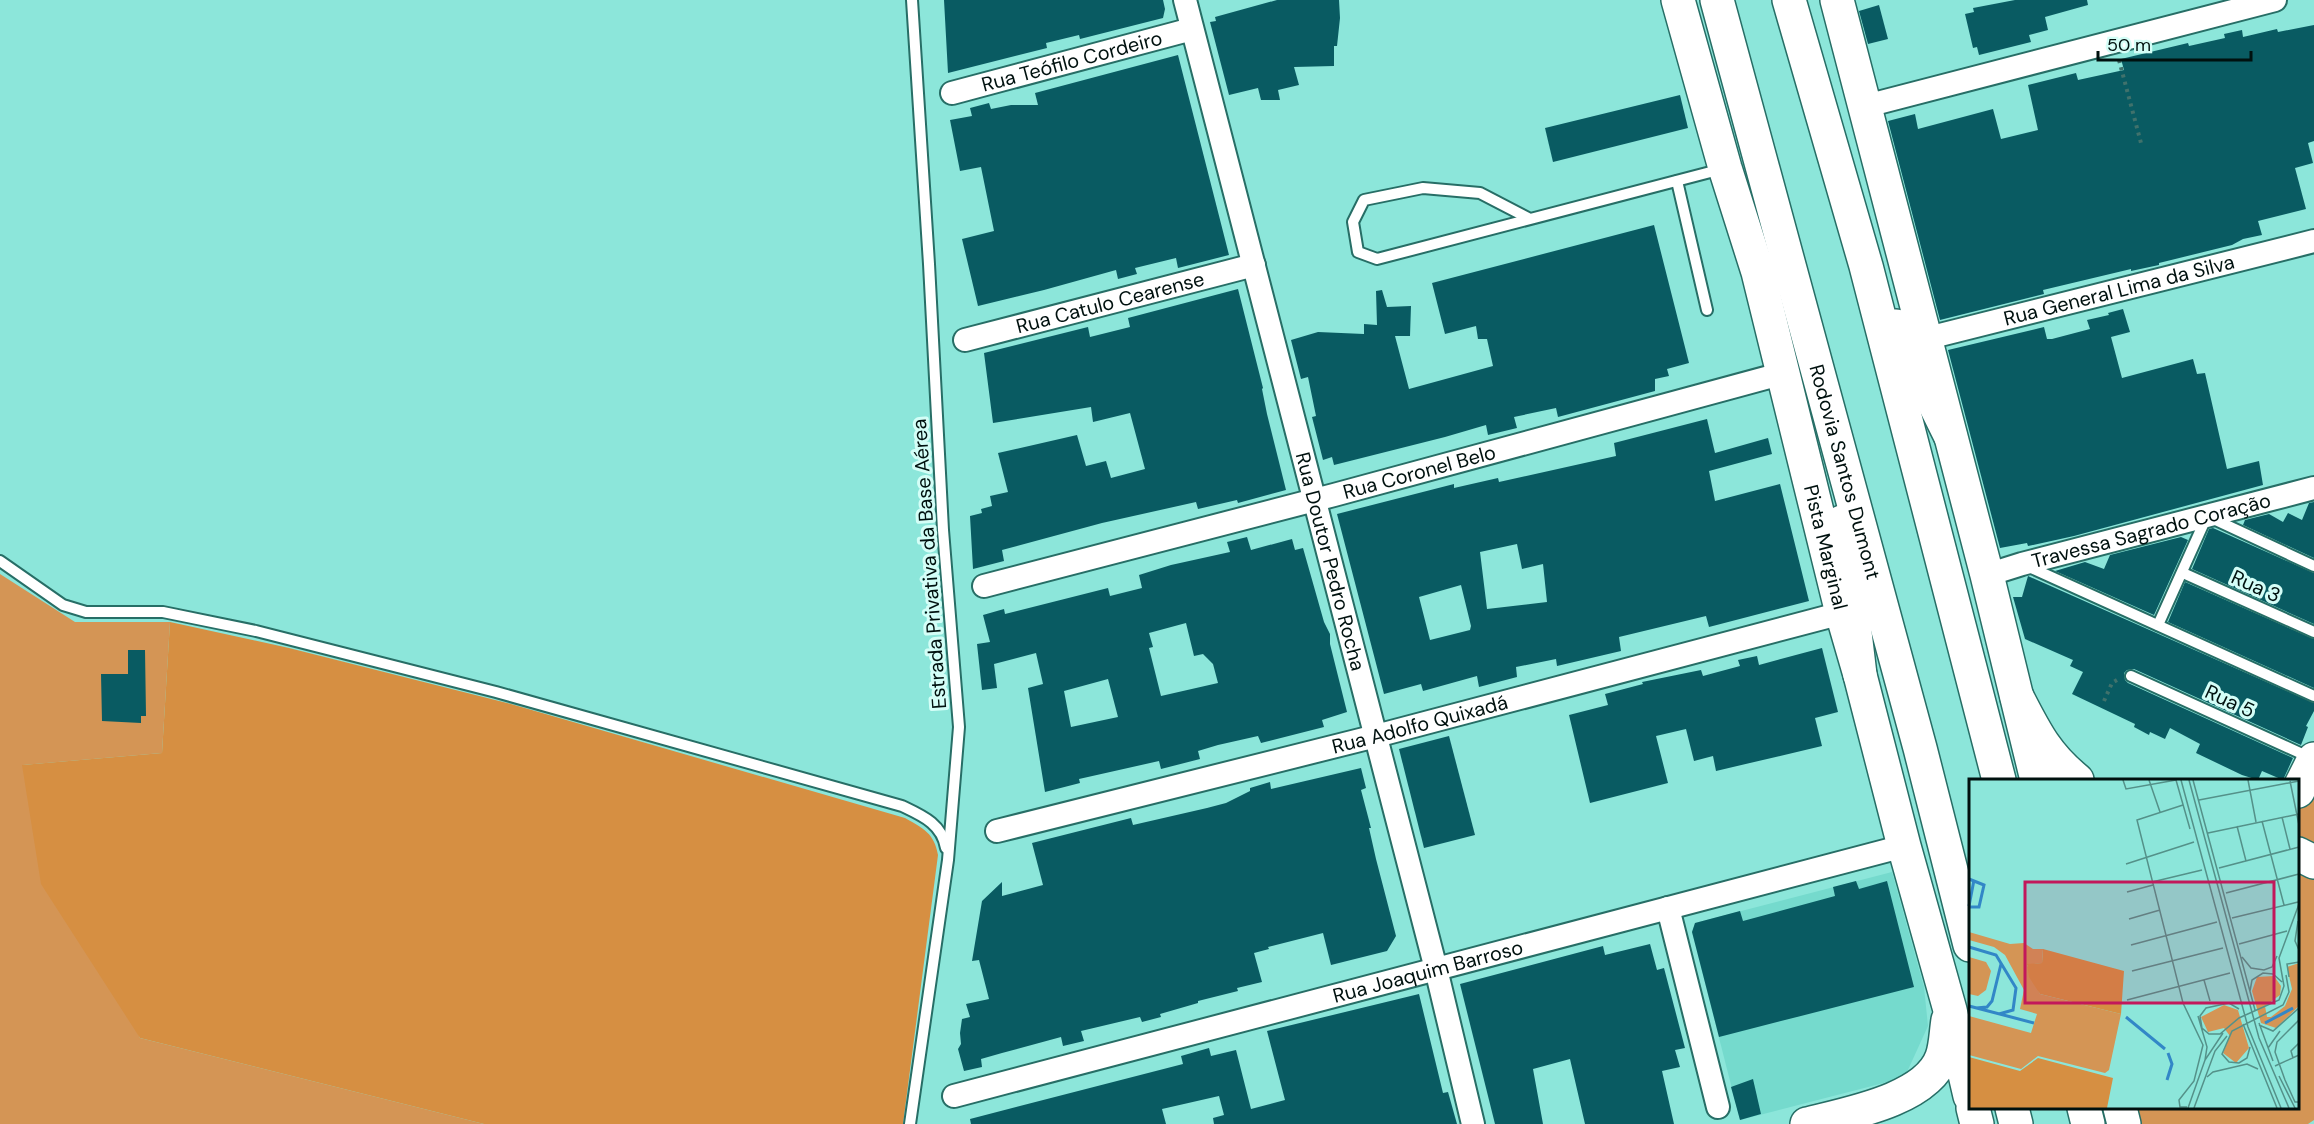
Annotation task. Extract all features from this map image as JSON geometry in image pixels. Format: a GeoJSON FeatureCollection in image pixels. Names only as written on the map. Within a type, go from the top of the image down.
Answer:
{"type":"FeatureCollection","features":[{"type":"Feature","properties":{"kind":"main road","name":"Pista Marginal"},"geometry":{"type":"LineString","coordinates":[[1678,0],[1725,168],[1758,272],[1842,613],[1969,1088]]}},
{"type":"Feature","properties":{"kind":"main road","name":"Rodovia Santos Dumont"},"geometry":{"type":"LineString","coordinates":[[1717,0],[1917,736],[1969,937]]}},
{"type":"Feature","properties":{"kind":"main road"},"geometry":{"type":"LineString","coordinates":[[1789,0],[1866,266],[1999,779]]}},
{"type":"Feature","properties":{"kind":"main road"},"geometry":{"type":"LineString","coordinates":[[1837,0],[1987,575],[2037,779]]}},
{"type":"Feature","properties":{"kind":"main road"},"geometry":{"type":"LineString","coordinates":[[1866,266],[1950,435]]}},
{"type":"Feature","properties":{"kind":"main road"},"geometry":{"type":"LineString","coordinates":[[1830,413],[1860,675]]}},
{"type":"Feature","properties":{"kind":"main road"},"geometry":{"type":"LineString","coordinates":[[2017,697],[2043,746],[2058,765],[2076,779]]}},
{"type":"Feature","properties":{"kind":"main road"},"geometry":{"type":"LineString","coordinates":[[2299,789],[2314,759]]}},
{"type":"Feature","properties":{"kind":"main road"},"geometry":{"type":"LineString","coordinates":[[2299,854],[2314,862]]}},
{"type":"Feature","properties":{"kind":"main road"},"geometry":{"type":"LineString","coordinates":[[1808,1124],[1893,1100],[1919,1086],[1942,1059],[1950,1010]]}},
{"type":"Feature","properties":{"kind":"main road"},"geometry":{"type":"LineString","coordinates":[[1973,1109],[1977,1124]]}},
{"type":"Feature","properties":{"kind":"main road"},"geometry":{"type":"LineString","coordinates":[[2012,1109],[2016,1124]]}},
{"type":"Feature","properties":{"kind":"main road"},"geometry":{"type":"LineString","coordinates":[[2084,1109],[2088,1124]]}},
{"type":"Feature","properties":{"kind":"main road"},"geometry":{"type":"LineString","coordinates":[[2120,1109],[2124,1124]]}},
{"type":"Feature","properties":{"kind":"street"},"geometry":{"type":"LineString","coordinates":[[1866,106],[2276,0]]}},
{"type":"Feature","properties":{"kind":"street","name":"Rua Doutor Pedro Rocha"},"geometry":{"type":"LineString","coordinates":[[1189,1],[1192,29],[1436,969],[1473,1124]]}},
{"type":"Feature","properties":{"kind":"street","name":"Rua Teófilo Cordeiro"},"geometry":{"type":"LineString","coordinates":[[952,93],[1192,29]]}},
{"type":"Feature","properties":{"kind":"street","name":"Rua General Lima da Silva"},"geometry":{"type":"LineString","coordinates":[[1924,339],[2314,241]]}},
{"type":"Feature","properties":{"kind":"street","name":"Rua Catulo Cearense"},"geometry":{"type":"LineString","coordinates":[[965,340],[1254,265]]}},
{"type":"Feature","properties":{"kind":"street","name":"Rua Coronel Belo"},"geometry":{"type":"LineString","coordinates":[[984,586],[1314,501],[1784,373]]}},
{"type":"Feature","properties":{"kind":"street","name":"Travessa Sagrado Coração"},"geometry":{"type":"LineString","coordinates":[[1987,575],[2207,516],[2307,495]]}},
{"type":"Feature","properties":{"kind":"street","name":"Rua Adolfo Quixadá"},"geometry":{"type":"LineString","coordinates":[[997,831],[1376,736],[1842,613]]}},
{"type":"Feature","properties":{"kind":"street","name":"Rua Joaquim Barroso"},"geometry":{"type":"LineString","coordinates":[[954,1096],[1904,846]]}},
{"type":"Feature","properties":{"kind":"street"},"geometry":{"type":"LineString","coordinates":[[1668,908],[1718,1107]]}},
{"type":"Feature","properties":{"kind":"lane","name":"Estrada Privativa da Base Aérea"},"geometry":{"type":"LineString","coordinates":[[909,1124],[948,860],[959,727],[943,530],[912,0]]}},
{"type":"Feature","properties":{"kind":"lane"},"geometry":{"type":"LineString","coordinates":[[1530,219],[1480,193],[1423,188],[1364,200],[1353,222],[1358,252],[1377,259],[1677,181],[1725,168]]}},
{"type":"Feature","properties":{"kind":"lane"},"geometry":{"type":"LineString","coordinates":[[1677,181],[1707,310]]}},
{"type":"Feature","properties":{"kind":"lane"},"geometry":{"type":"LineString","coordinates":[[2158,625],[2207,516],[2314,566]]}},
{"type":"Feature","properties":{"kind":"lane"},"geometry":{"type":"LineString","coordinates":[[0,561],[63,605],[86,612],[163,612],[256,631],[496,692],[902,806],[929,819],[944,835],[948,860]]}},
{"type":"Feature","properties":{"kind":"lane"},"geometry":{"type":"LineString","coordinates":[[2022,564],[2314,696]]}},
{"type":"Feature","properties":{"kind":"lane","name":"Rua 3"},"geometry":{"type":"LineString","coordinates":[[2183,573],[2314,632]]}},
{"type":"Feature","properties":{"kind":"lane","name":"Rua 5"},"geometry":{"type":"LineString","coordinates":[[2132,676],[2314,759]]}},
{"type":"Feature","properties":{"kind":"path"},"geometry":{"type":"LineString","coordinates":[[2115,43],[2141,143]]}},
{"type":"Feature","properties":{"kind":"path"},"geometry":{"type":"LineString","coordinates":[[2104,701],[2112,683],[2123,676],[2132,676]]}},
{"type":"Feature","properties":{"kind":"shaded area"},"geometry":{"type":"Polygon","coordinates":[[[0,574],[75,622],[170,622],[162,753],[23,765],[140,1038],[484,1124],[0,1124],[0,574]]]}},
{"type":"Feature","properties":{"kind":"shaded area"},"geometry":{"type":"Polygon","coordinates":[[[170,622],[289,648],[511,704],[905,818],[923,829],[934,841],[938,855],[903,1124],[484,1124],[140,1038],[41,884],[22,765],[162,753],[170,622]]]}},
{"type":"Feature","properties":{"kind":"shaded area"},"geometry":{"type":"Polygon","coordinates":[[[2314,779],[2314,845],[2299,838],[2299,805],[2314,779]]]}},
{"type":"Feature","properties":{"kind":"shaded area"},"geometry":{"type":"Polygon","coordinates":[[[2299,864],[2314,871],[2314,1120],[2308,1124],[2138,1124],[2134,1109],[2299,1109],[2299,864]]]}},
{"type":"Feature","properties":{"kind":"shaded area"},"geometry":{"type":"Polygon","coordinates":[[[1892,872],[1924,987],[1928,1026],[1907,1072],[1899,1079],[1740,1120],[1692,932],[1695,923],[1892,872]]]}},
{"type":"Feature","properties":{"kind":"building"},"geometry":{"type":"Polygon","coordinates":[[[944,0],[1163,0],[1165,9],[1163,18],[1080,39],[1079,35],[1046,43],[1047,48],[948,73],[944,0]]]}},
{"type":"Feature","properties":{"kind":"building"},"geometry":{"type":"Polygon","coordinates":[[[1277,0],[1339,0],[1340,18],[1337,46],[1334,46],[1334,66],[1294,67],[1299,85],[1278,90],[1280,100],[1261,100],[1258,88],[1229,95],[1210,22],[1216,21],[1215,17],[1277,0]]]}},
{"type":"Feature","properties":{"kind":"building"},"geometry":{"type":"Polygon","coordinates":[[[2015,0],[2087,0],[2088,5],[2045,17],[2048,30],[2029,35],[2031,42],[1979,55],[1977,47],[1973,48],[1965,14],[1974,12],[1973,8],[2015,0]]]}},
{"type":"Feature","properties":{"kind":"building"},"geometry":{"type":"Polygon","coordinates":[[[1879,5],[1888,39],[1868,44],[1859,11],[1879,5]]]}},
{"type":"Feature","properties":{"kind":"building"},"geometry":{"type":"Polygon","coordinates":[[[2314,25],[2314,141],[2308,143],[2313,163],[2295,168],[2306,209],[2258,221],[2262,235],[2243,239],[2232,245],[2159,263],[2159,265],[2131,271],[2131,269],[2043,290],[2044,294],[1940,320],[1888,121],[1915,114],[1918,129],[1993,109],[2001,139],[2038,130],[2028,85],[2076,73],[2078,80],[2124,70],[2121,59],[2188,43],[2189,46],[2225,38],[2224,34],[2242,30],[2243,37],[2277,29],[2278,32],[2314,25]]]}},
{"type":"Feature","properties":{"kind":"building"},"geometry":{"type":"Polygon","coordinates":[[[1178,55],[1229,255],[1178,268],[1176,258],[1135,268],[1137,274],[1118,279],[1116,270],[978,306],[962,239],[994,231],[981,167],[960,171],[950,120],[972,116],[970,108],[989,103],[991,109],[1011,105],[1038,105],[1035,93],[1178,55]]]}},
{"type":"Feature","properties":{"kind":"building"},"geometry":{"type":"Polygon","coordinates":[[[1680,95],[1688,128],[1553,162],[1545,128],[1680,95]]]}},
{"type":"Feature","properties":{"kind":"building"},"geometry":{"type":"Polygon","coordinates":[[[1654,225],[1689,363],[1667,369],[1669,376],[1655,379],[1655,391],[1558,417],[1556,408],[1514,417],[1517,428],[1488,435],[1486,425],[1334,465],[1332,457],[1323,460],[1312,417],[1316,416],[1308,377],[1301,379],[1291,340],[1318,332],[1364,334],[1364,324],[1377,325],[1376,291],[1382,290],[1387,307],[1411,306],[1410,336],[1395,336],[1409,389],[1493,366],[1487,339],[1478,339],[1476,326],[1445,334],[1432,283],[1654,225]]]}},
{"type":"Feature","properties":{"kind":"building"},"geometry":{"type":"Polygon","coordinates":[[[1238,289],[1286,490],[1238,503],[1237,500],[1198,509],[1196,502],[1102,523],[1002,550],[1004,561],[973,569],[970,516],[982,513],[981,509],[992,506],[990,496],[1008,492],[998,453],[1077,435],[1086,466],[1106,461],[1111,478],[1145,469],[1130,413],[1093,422],[1091,407],[993,423],[984,353],[1088,327],[1090,337],[1130,327],[1128,318],[1238,289]]]}},
{"type":"Feature","properties":{"kind":"building"},"geometry":{"type":"Polygon","coordinates":[[[2123,309],[2130,332],[2111,337],[2122,378],[2193,359],[2197,374],[2205,373],[2227,469],[2259,461],[2263,485],[2074,536],[2028,546],[2027,543],[2000,548],[1948,350],[2044,327],[2047,339],[2052,339],[2090,329],[2087,320],[2123,309]]]}},
{"type":"Feature","properties":{"kind":"building"},"geometry":{"type":"Polygon","coordinates":[[[1707,419],[1715,453],[1768,438],[1772,454],[1709,471],[1715,501],[1780,484],[1809,601],[1709,627],[1706,616],[1619,637],[1621,651],[1557,666],[1556,659],[1516,667],[1517,677],[1479,687],[1477,676],[1423,691],[1421,684],[1384,694],[1337,514],[1454,484],[1454,488],[1498,478],[1499,482],[1616,456],[1614,443],[1707,419]],[[1517,544],[1480,552],[1487,609],[1547,602],[1543,564],[1522,569],[1517,544]],[[1461,585],[1419,597],[1430,640],[1470,630],[1461,585]]]}},
{"type":"Feature","properties":{"kind":"building"},"geometry":{"type":"Polygon","coordinates":[[[2314,502],[2314,558],[2243,525],[2245,520],[2269,514],[2283,522],[2288,513],[2302,520],[2309,503],[2314,502]]]}},
{"type":"Feature","properties":{"kind":"building"},"geometry":{"type":"Polygon","coordinates":[[[2213,528],[2314,573],[2314,624],[2192,569],[2209,529],[2213,528]]]}},
{"type":"Feature","properties":{"kind":"building"},"geometry":{"type":"Polygon","coordinates":[[[1247,537],[1251,550],[1292,539],[1295,550],[1303,548],[1324,622],[1330,634],[1330,644],[1347,712],[1322,720],[1324,727],[1261,743],[1258,736],[1218,745],[1198,751],[1200,759],[1161,769],[1159,761],[1079,779],[1080,783],[1045,792],[1028,688],[1043,684],[1036,653],[994,664],[997,688],[982,690],[977,644],[990,642],[983,615],[1004,609],[1005,614],[1108,588],[1110,596],[1142,588],[1139,575],[1171,565],[1230,552],[1227,542],[1247,537]],[[1186,623],[1149,633],[1153,647],[1149,648],[1161,696],[1218,683],[1213,664],[1203,654],[1194,656],[1186,623]],[[1108,679],[1064,691],[1071,727],[1118,717],[1108,679]]]}},
{"type":"Feature","properties":{"kind":"building"},"geometry":{"type":"Polygon","coordinates":[[[2181,537],[2188,540],[2154,615],[2055,571],[2085,562],[2104,569],[2110,555],[2181,537]]]}},
{"type":"Feature","properties":{"kind":"building"},"geometry":{"type":"Polygon","coordinates":[[[2028,576],[2314,703],[2314,711],[2306,726],[2308,727],[2301,745],[2134,669],[2124,673],[2128,683],[2293,758],[2283,779],[2262,771],[2258,779],[2242,775],[2196,753],[2200,744],[2170,728],[2165,739],[2150,732],[2149,735],[2134,727],[2135,724],[2072,694],[2083,672],[2070,666],[2073,660],[2025,639],[2013,597],[2022,597],[2028,576]]]}},
{"type":"Feature","properties":{"kind":"building"},"geometry":{"type":"Polygon","coordinates":[[[2185,582],[2314,639],[2314,688],[2168,622],[2185,582]]]}},
{"type":"Feature","properties":{"kind":"building"},"geometry":{"type":"Polygon","coordinates":[[[1822,648],[1838,712],[1815,718],[1822,746],[1716,771],[1713,756],[1694,761],[1686,729],[1656,736],[1668,783],[1590,803],[1569,715],[1608,705],[1605,694],[1643,684],[1642,682],[1701,670],[1703,676],[1740,666],[1738,660],[1757,656],[1759,665],[1822,648]]]}},
{"type":"Feature","properties":{"kind":"building"},"geometry":{"type":"Polygon","coordinates":[[[128,650],[145,650],[146,716],[141,716],[141,723],[102,721],[101,674],[128,674],[128,650]]]}},
{"type":"Feature","properties":{"kind":"building"},"geometry":{"type":"Polygon","coordinates":[[[1449,736],[1475,835],[1424,848],[1399,749],[1449,736]]]}},
{"type":"Feature","properties":{"kind":"building"},"geometry":{"type":"Polygon","coordinates":[[[1361,768],[1366,788],[1361,790],[1396,936],[1387,951],[1331,965],[1323,933],[1268,947],[1269,949],[1254,953],[1262,982],[1160,1014],[1161,1017],[1142,1022],[1140,1017],[1081,1031],[1084,1041],[1063,1046],[1061,1037],[981,1059],[982,1067],[964,1071],[958,1049],[961,1044],[962,1019],[970,1017],[966,1004],[989,999],[979,960],[972,961],[982,901],[1002,882],[1002,896],[1043,885],[1032,843],[1131,818],[1133,825],[1207,808],[1226,803],[1250,791],[1250,788],[1270,782],[1271,789],[1361,768]]]}},
{"type":"Feature","properties":{"kind":"building"},"geometry":{"type":"Polygon","coordinates":[[[1856,881],[1859,889],[1887,881],[1914,987],[1719,1037],[1692,932],[1695,923],[1740,911],[1743,921],[1835,896],[1833,887],[1856,881]]]}},
{"type":"Feature","properties":{"kind":"building"},"geometry":{"type":"Polygon","coordinates":[[[1650,944],[1657,970],[1664,968],[1685,1048],[1675,1050],[1680,1067],[1662,1071],[1674,1124],[1585,1124],[1570,1059],[1533,1069],[1543,1124],[1495,1124],[1460,984],[1603,946],[1605,955],[1650,944]]]}},
{"type":"Feature","properties":{"kind":"building"},"geometry":{"type":"Polygon","coordinates":[[[1419,994],[1443,1093],[1448,1092],[1457,1124],[1214,1124],[1213,1118],[1224,1115],[1219,1096],[1162,1109],[1166,1124],[971,1124],[970,1119],[1183,1064],[1181,1056],[1209,1048],[1211,1056],[1236,1050],[1251,1109],[1285,1100],[1267,1031],[1419,994]]]}},
{"type":"Feature","properties":{"kind":"building"},"geometry":{"type":"Polygon","coordinates":[[[1753,1079],[1761,1114],[1740,1120],[1731,1087],[1753,1079]]]}}]}
